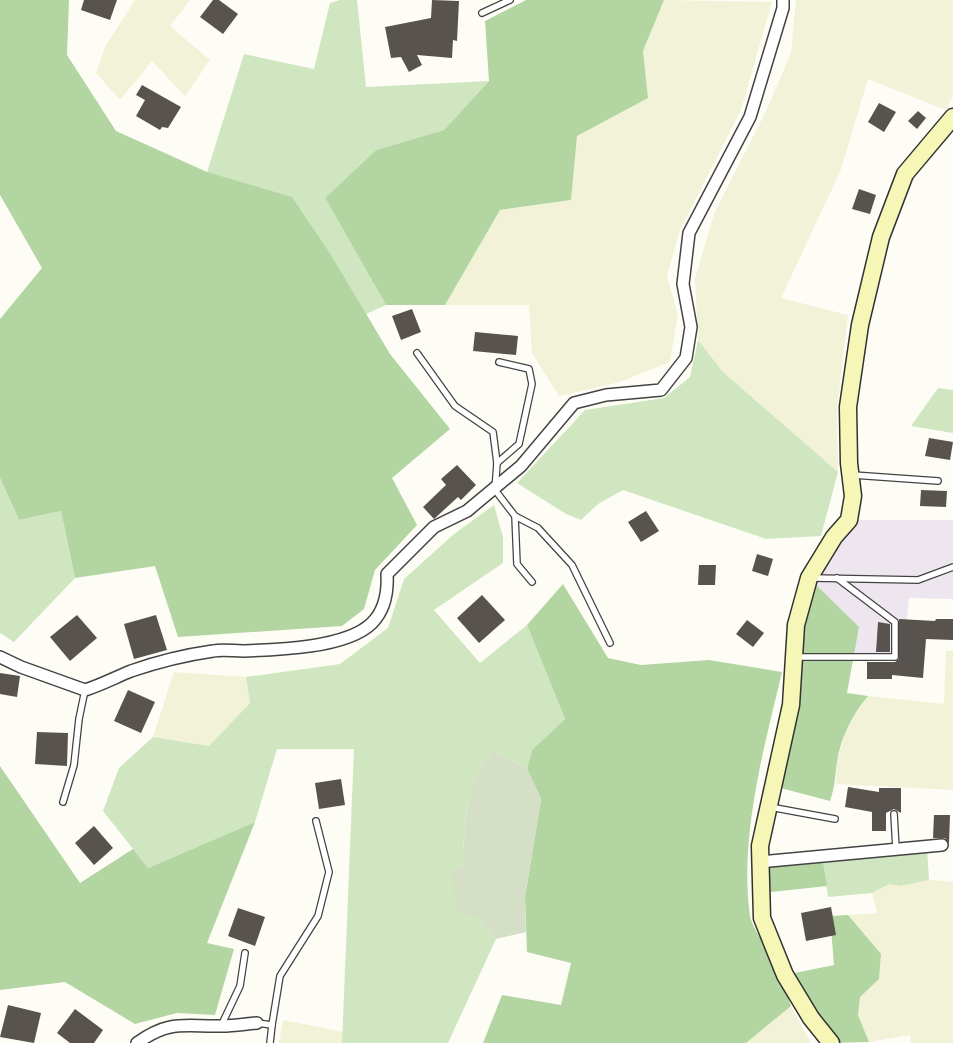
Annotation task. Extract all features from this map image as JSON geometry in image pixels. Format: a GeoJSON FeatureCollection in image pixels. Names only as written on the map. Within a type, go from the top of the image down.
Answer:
{"type":"FeatureCollection","features":[{"type":"Feature","properties":{"kind":"street"},"geometry":{"type":"LineString","coordinates":[[0,657],[39,674],[85,690],[164,661],[214,650],[302,648],[326,644],[356,633],[371,625],[380,613],[388,592],[387,574],[434,527],[466,511],[521,466],[574,402],[606,395],[661,390],[686,358],[691,327],[683,284],[689,233],[750,117],[783,8],[783,0]]}},
{"type":"Feature","properties":{"kind":"street"},"geometry":{"type":"LineString","coordinates":[[831,1043],[811,1018],[786,975],[762,918],[760,846],[791,705],[796,625],[809,578],[834,537],[850,520],[853,496],[848,407],[860,325],[881,237],[905,174],[953,117]]}},
{"type":"Feature","properties":{"kind":"street"},"geometry":{"type":"LineString","coordinates":[[760,862],[942,845]]}},
{"type":"Feature","properties":{"kind":"street"},"geometry":{"type":"LineString","coordinates":[[137,1043],[155,1031],[176,1025],[221,1026],[257,1023]]}},
{"type":"Feature","properties":{"kind":"lane"},"geometry":{"type":"LineString","coordinates":[[482,13],[510,0]]}},
{"type":"Feature","properties":{"kind":"lane"},"geometry":{"type":"LineString","coordinates":[[417,353],[455,406],[493,432],[497,463],[494,490],[515,516],[538,528],[572,565],[610,643]]}},
{"type":"Feature","properties":{"kind":"lane"},"geometry":{"type":"LineString","coordinates":[[497,463],[520,444],[532,384],[529,369],[499,362]]}},
{"type":"Feature","properties":{"kind":"lane"},"geometry":{"type":"LineString","coordinates":[[851,475],[938,481]]}},
{"type":"Feature","properties":{"kind":"lane"},"geometry":{"type":"LineString","coordinates":[[515,516],[517,564],[532,582]]}},
{"type":"Feature","properties":{"kind":"lane"},"geometry":{"type":"LineString","coordinates":[[809,578],[918,580],[953,566]]}},
{"type":"Feature","properties":{"kind":"lane"},"geometry":{"type":"LineString","coordinates":[[794,656],[895,657],[895,622],[838,578]]}},
{"type":"Feature","properties":{"kind":"lane"},"geometry":{"type":"LineString","coordinates":[[63,802],[74,765],[79,718],[85,690]]}},
{"type":"Feature","properties":{"kind":"lane"},"geometry":{"type":"LineString","coordinates":[[768,807],[835,819]]}},
{"type":"Feature","properties":{"kind":"lane"},"geometry":{"type":"LineString","coordinates":[[894,814],[896,850]]}},
{"type":"Feature","properties":{"kind":"lane"},"geometry":{"type":"LineString","coordinates":[[270,1043],[280,976],[318,916],[329,872],[316,821]]}},
{"type":"Feature","properties":{"kind":"lane"},"geometry":{"type":"LineString","coordinates":[[221,1026],[240,986],[246,953]]}},
{"type":"Feature","properties":{"kind":"lane"},"geometry":{"type":"LineString","coordinates":[[257,1023],[272,1026]]}},
{"type":"Feature","properties":{"kind":"shaded area"},"geometry":{"type":"Polygon","coordinates":[[[849,520],[953,520],[953,599],[909,598],[903,658],[852,657],[809,578],[849,520]]]}},
{"type":"Feature","properties":{"kind":"green space"},"geometry":{"type":"Polygon","coordinates":[[[0,0],[69,0],[67,55],[116,131],[207,172],[292,197],[333,258],[390,354],[450,429],[392,478],[417,525],[375,570],[364,609],[342,626],[178,637],[155,566],[75,578],[61,511],[19,520],[0,478],[0,319],[42,268],[0,195],[0,0]]]}},
{"type":"Feature","properties":{"kind":"green space"},"geometry":{"type":"Polygon","coordinates":[[[135,0],[190,0],[170,26],[210,60],[185,96],[152,61],[120,100],[96,73],[105,47],[135,0]]]}},
{"type":"Feature","properties":{"kind":"green space"},"geometry":{"type":"Polygon","coordinates":[[[340,0],[357,0],[366,87],[489,81],[444,130],[376,150],[325,198],[386,305],[366,314],[333,258],[207,172],[244,54],[314,69],[330,3],[340,0]]]}},
{"type":"Feature","properties":{"kind":"green space"},"geometry":{"type":"Polygon","coordinates":[[[526,0],[664,0],[643,51],[648,98],[577,136],[571,200],[500,210],[445,305],[386,305],[325,198],[376,150],[444,130],[489,81],[485,21],[526,0]]]}},
{"type":"Feature","properties":{"kind":"green space"},"geometry":{"type":"Polygon","coordinates":[[[664,0],[772,2],[741,110],[680,230],[667,276],[678,315],[670,362],[620,382],[559,396],[532,353],[529,305],[445,305],[500,210],[571,200],[577,136],[648,98],[643,51],[664,0]]]}},
{"type":"Feature","properties":{"kind":"green space"},"geometry":{"type":"Polygon","coordinates":[[[796,0],[953,0],[953,96],[946,110],[868,79],[840,172],[781,298],[848,315],[837,410],[838,472],[723,372],[698,340],[695,279],[714,214],[768,107],[791,53],[796,0]]]}},
{"type":"Feature","properties":{"kind":"green space"},"geometry":{"type":"Polygon","coordinates":[[[698,340],[723,372],[838,472],[821,536],[766,539],[623,490],[598,504],[581,520],[566,514],[517,483],[585,410],[664,398],[690,377],[698,340]]]}},
{"type":"Feature","properties":{"kind":"green space"},"geometry":{"type":"Polygon","coordinates":[[[938,388],[953,390],[953,433],[911,426],[938,388]]]}},
{"type":"Feature","properties":{"kind":"green space"},"geometry":{"type":"Polygon","coordinates":[[[0,478],[19,520],[61,511],[75,578],[14,642],[0,633],[0,478]]]}},
{"type":"Feature","properties":{"kind":"green space"},"geometry":{"type":"Polygon","coordinates":[[[494,505],[503,537],[503,563],[434,610],[480,663],[527,625],[565,719],[532,750],[527,769],[494,750],[484,761],[471,789],[462,868],[451,870],[479,919],[496,939],[448,1043],[342,1043],[354,749],[277,749],[255,822],[148,868],[103,811],[119,768],[153,737],[209,746],[250,703],[246,677],[340,664],[388,628],[404,579],[454,534],[494,505]]]}},
{"type":"Feature","properties":{"kind":"green space"},"geometry":{"type":"Polygon","coordinates":[[[809,578],[859,627],[847,693],[868,696],[852,719],[844,735],[830,801],[773,786],[809,578]]]}},
{"type":"Feature","properties":{"kind":"green space"},"geometry":{"type":"Polygon","coordinates":[[[563,584],[608,658],[641,665],[709,660],[782,672],[755,793],[748,855],[747,886],[751,920],[776,968],[791,1006],[746,1043],[483,1043],[502,995],[561,1005],[571,963],[527,952],[525,897],[541,799],[527,769],[532,750],[565,719],[527,625],[563,584]]]}},
{"type":"Feature","properties":{"kind":"green space"},"geometry":{"type":"Polygon","coordinates":[[[946,651],[953,651],[953,790],[836,784],[837,762],[848,724],[868,696],[944,704],[946,651]]]}},
{"type":"Feature","properties":{"kind":"green space"},"geometry":{"type":"Polygon","coordinates":[[[174,672],[246,677],[250,703],[209,746],[153,737],[174,672]]]}},
{"type":"Feature","properties":{"kind":"green space"},"geometry":{"type":"Polygon","coordinates":[[[494,750],[527,769],[541,799],[525,897],[526,932],[496,939],[479,919],[456,912],[451,870],[462,868],[471,789],[484,761],[494,750]]]}},
{"type":"Feature","properties":{"kind":"green space"},"geometry":{"type":"Polygon","coordinates":[[[0,766],[80,883],[133,849],[148,868],[255,822],[207,943],[234,949],[215,1015],[177,1013],[135,1024],[65,982],[0,990],[0,766]]]}},
{"type":"Feature","properties":{"kind":"green space"},"geometry":{"type":"Polygon","coordinates":[[[927,847],[929,880],[900,886],[889,884],[872,893],[828,897],[822,856],[927,847]]]}},
{"type":"Feature","properties":{"kind":"green space"},"geometry":{"type":"Polygon","coordinates":[[[822,856],[827,886],[761,893],[760,862],[822,856]]]}},
{"type":"Feature","properties":{"kind":"green space"},"geometry":{"type":"Polygon","coordinates":[[[929,880],[953,882],[953,1043],[911,1043],[910,1035],[869,1042],[858,1015],[860,997],[879,979],[881,954],[848,915],[877,913],[872,893],[889,884],[900,886],[929,880]]]}},
{"type":"Feature","properties":{"kind":"green space"},"geometry":{"type":"Polygon","coordinates":[[[848,915],[881,954],[879,979],[860,997],[858,1015],[869,1042],[831,1043],[785,975],[834,965],[830,916],[848,915]]]}},
{"type":"Feature","properties":{"kind":"green space"},"geometry":{"type":"Polygon","coordinates":[[[791,1006],[811,1043],[746,1043],[791,1006]]]}},
{"type":"Feature","properties":{"kind":"green space"},"geometry":{"type":"Polygon","coordinates":[[[283,1020],[344,1032],[342,1043],[279,1043],[283,1020]]]}},
{"type":"Feature","properties":{"kind":"building"},"geometry":{"type":"Polygon","coordinates":[[[84,0],[117,0],[110,20],[81,10],[84,0]]]}},
{"type":"Feature","properties":{"kind":"building"},"geometry":{"type":"Polygon","coordinates":[[[213,0],[219,0],[238,14],[223,34],[200,17],[213,0]]]}},
{"type":"Feature","properties":{"kind":"building"},"geometry":{"type":"Polygon","coordinates":[[[432,0],[459,1],[457,41],[453,40],[452,58],[417,55],[422,65],[409,72],[401,57],[391,58],[385,27],[431,18],[432,0]]]}},
{"type":"Feature","properties":{"kind":"building"},"geometry":{"type":"Polygon","coordinates":[[[142,85],[181,107],[168,128],[162,127],[160,130],[136,116],[145,100],[136,95],[142,85]]]}},
{"type":"Feature","properties":{"kind":"building"},"geometry":{"type":"Polygon","coordinates":[[[879,103],[896,112],[884,132],[868,122],[879,103]]]}},
{"type":"Feature","properties":{"kind":"building"},"geometry":{"type":"Polygon","coordinates":[[[918,111],[926,118],[917,129],[908,121],[918,111]]]}},
{"type":"Feature","properties":{"kind":"building"},"geometry":{"type":"Polygon","coordinates":[[[859,189],[876,195],[870,214],[852,209],[859,189]]]}},
{"type":"Feature","properties":{"kind":"building"},"geometry":{"type":"Polygon","coordinates":[[[412,309],[421,332],[401,340],[392,316],[412,309]]]}},
{"type":"Feature","properties":{"kind":"building"},"geometry":{"type":"Polygon","coordinates":[[[475,332],[518,336],[516,355],[473,351],[475,332]]]}},
{"type":"Feature","properties":{"kind":"building"},"geometry":{"type":"Polygon","coordinates":[[[929,438],[953,442],[950,460],[925,456],[929,438]]]}},
{"type":"Feature","properties":{"kind":"building"},"geometry":{"type":"Polygon","coordinates":[[[457,465],[476,485],[461,500],[458,497],[434,519],[423,507],[446,485],[441,479],[457,465]]]}},
{"type":"Feature","properties":{"kind":"building"},"geometry":{"type":"Polygon","coordinates":[[[921,490],[947,491],[946,507],[920,506],[921,490]]]}},
{"type":"Feature","properties":{"kind":"building"},"geometry":{"type":"Polygon","coordinates":[[[646,511],[659,531],[641,542],[628,522],[646,511]]]}},
{"type":"Feature","properties":{"kind":"building"},"geometry":{"type":"Polygon","coordinates":[[[757,554],[773,559],[768,576],[752,571],[757,554]]]}},
{"type":"Feature","properties":{"kind":"building"},"geometry":{"type":"Polygon","coordinates":[[[699,565],[716,565],[715,585],[698,585],[699,565]]]}},
{"type":"Feature","properties":{"kind":"building"},"geometry":{"type":"Polygon","coordinates":[[[482,595],[505,620],[479,643],[457,618],[482,595]]]}},
{"type":"Feature","properties":{"kind":"building"},"geometry":{"type":"Polygon","coordinates":[[[77,615],[97,638],[70,661],[50,637],[77,615]]]}},
{"type":"Feature","properties":{"kind":"building"},"geometry":{"type":"Polygon","coordinates":[[[156,615],[167,650],[134,659],[124,624],[156,615]]]}},
{"type":"Feature","properties":{"kind":"building"},"geometry":{"type":"Polygon","coordinates":[[[899,619],[935,621],[936,619],[953,619],[953,640],[926,639],[923,678],[892,675],[892,679],[867,679],[867,662],[895,662],[899,659],[899,619]]]}},
{"type":"Feature","properties":{"kind":"building"},"geometry":{"type":"Polygon","coordinates":[[[747,620],[764,633],[753,647],[736,634],[747,620]]]}},
{"type":"Feature","properties":{"kind":"building"},"geometry":{"type":"Polygon","coordinates":[[[878,622],[890,624],[890,652],[876,652],[878,622]]]}},
{"type":"Feature","properties":{"kind":"building"},"geometry":{"type":"Polygon","coordinates":[[[0,673],[20,676],[17,697],[0,694],[0,673]]]}},
{"type":"Feature","properties":{"kind":"building"},"geometry":{"type":"Polygon","coordinates":[[[128,690],[155,702],[141,733],[114,721],[128,690]]]}},
{"type":"Feature","properties":{"kind":"building"},"geometry":{"type":"Polygon","coordinates":[[[37,732],[68,733],[67,766],[35,764],[37,732]]]}},
{"type":"Feature","properties":{"kind":"building"},"geometry":{"type":"Polygon","coordinates":[[[341,779],[345,805],[319,809],[315,783],[341,779]]]}},
{"type":"Feature","properties":{"kind":"building"},"geometry":{"type":"Polygon","coordinates":[[[848,787],[879,792],[879,788],[901,788],[901,813],[894,809],[886,813],[886,831],[872,831],[872,812],[845,807],[848,787]]]}},
{"type":"Feature","properties":{"kind":"building"},"geometry":{"type":"Polygon","coordinates":[[[934,815],[950,815],[949,843],[945,838],[933,838],[934,815]]]}},
{"type":"Feature","properties":{"kind":"building"},"geometry":{"type":"Polygon","coordinates":[[[94,826],[113,848],[94,865],[75,843],[94,826]]]}},
{"type":"Feature","properties":{"kind":"building"},"geometry":{"type":"Polygon","coordinates":[[[831,907],[836,935],[806,941],[801,913],[831,907]]]}},
{"type":"Feature","properties":{"kind":"building"},"geometry":{"type":"Polygon","coordinates":[[[238,908],[265,917],[255,946],[228,936],[238,908]]]}},
{"type":"Feature","properties":{"kind":"building"},"geometry":{"type":"Polygon","coordinates":[[[8,1005],[41,1013],[34,1043],[0,1037],[8,1005]]]}},
{"type":"Feature","properties":{"kind":"building"},"geometry":{"type":"Polygon","coordinates":[[[75,1009],[103,1030],[94,1043],[70,1043],[57,1033],[75,1009]]]}}]}
